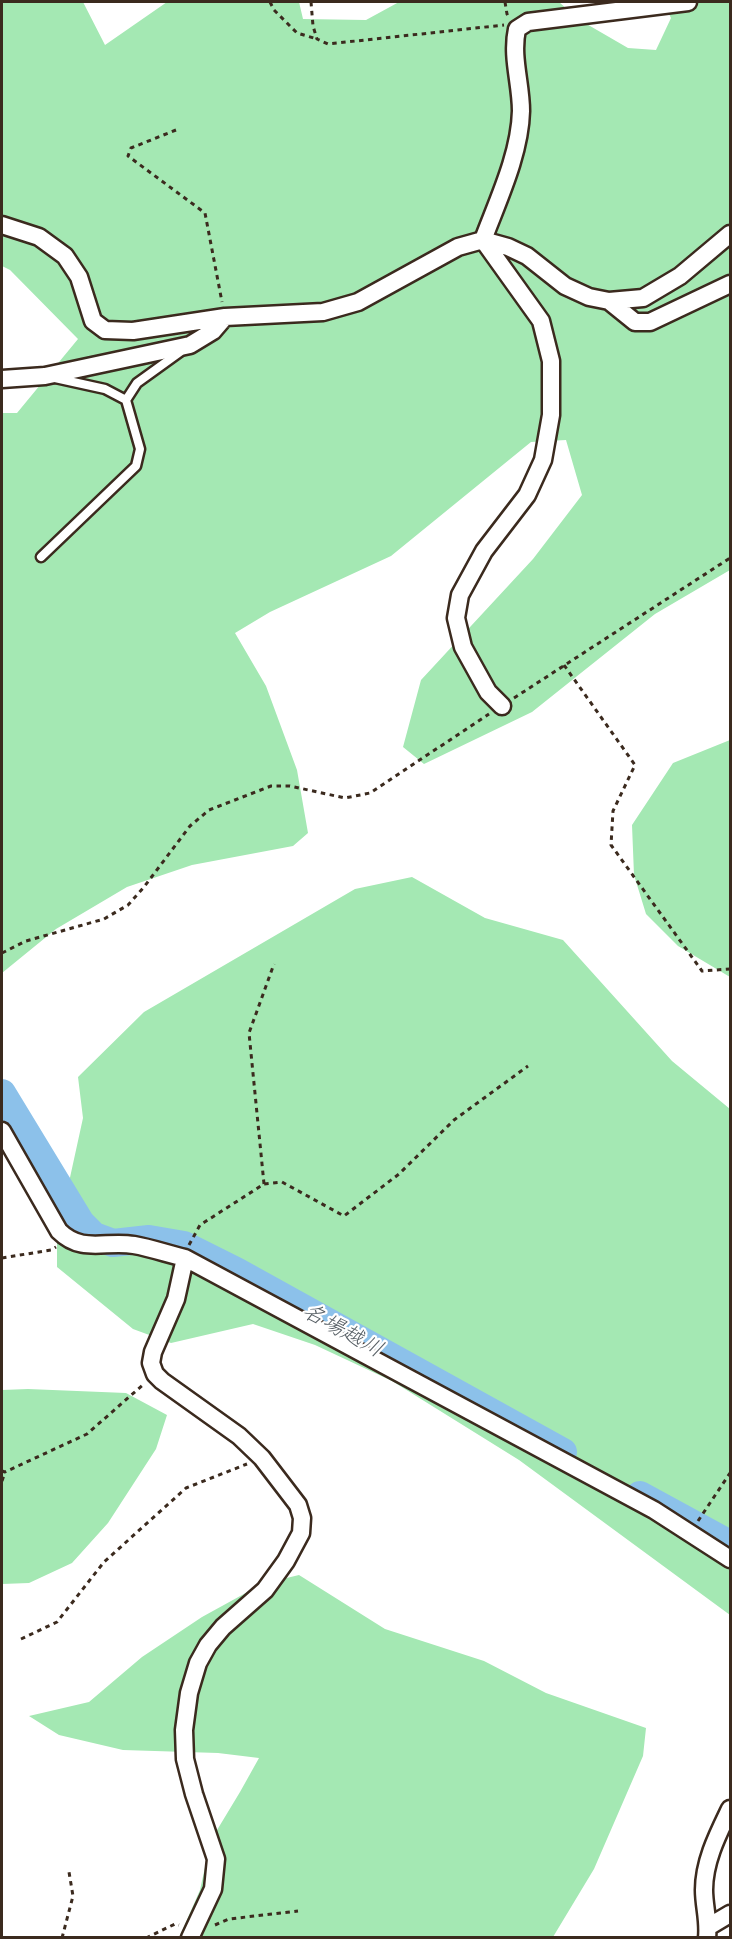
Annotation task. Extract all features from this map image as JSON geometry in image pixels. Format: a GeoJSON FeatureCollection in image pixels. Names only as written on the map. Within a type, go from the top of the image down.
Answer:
{"type":"FeatureCollection","features":[{"type":"Feature","properties":{"kind":"street"},"geometry":{"type":"LineString","coordinates":[[483,240],[515,150],[521,111],[513,44],[517,29],[528,22],[688,2]]}},
{"type":"Feature","properties":{"kind":"street"},"geometry":{"type":"LineString","coordinates":[[2,225],[39,237],[65,256],[79,277],[93,321],[105,330],[133,331],[225,316],[323,312],[358,302],[458,247],[483,240],[508,247],[527,256],[565,286],[589,297],[609,301],[643,298],[680,276],[730,234]]}},
{"type":"Feature","properties":{"kind":"street"},"geometry":{"type":"LineString","coordinates":[[483,240],[541,321],[551,361],[551,415],[543,460],[526,495],[484,551],[460,595],[456,618],[463,647],[488,692],[502,706]]}},
{"type":"Feature","properties":{"kind":"street"},"geometry":{"type":"LineString","coordinates":[[609,301],[635,322],[650,322],[730,284]]}},
{"type":"Feature","properties":{"kind":"street"},"geometry":{"type":"LineString","coordinates":[[2,379],[45,376],[190,345],[213,331],[225,316]]}},
{"type":"Feature","properties":{"kind":"street"},"geometry":{"type":"LineString","coordinates":[[2,1131],[59,1231],[67,1239],[78,1244],[133,1245],[185,1258],[643,1504],[730,1559]]}},
{"type":"Feature","properties":{"kind":"street"},"geometry":{"type":"LineString","coordinates":[[185,1258],[176,1299],[153,1352],[151,1363],[155,1374],[239,1436],[262,1458],[298,1505],[302,1518],[301,1533],[286,1561],[265,1590],[223,1627],[208,1645],[198,1663],[189,1693],[184,1730],[186,1759],[194,1794],[216,1859],[213,1888],[192,1932]]}},
{"type":"Feature","properties":{"kind":"street"},"geometry":{"type":"LineString","coordinates":[[708,1932],[704,1889],[711,1848],[730,1809]]}},
{"type":"Feature","properties":{"kind":"street"},"geometry":{"type":"LineString","coordinates":[[708,1932],[730,1914]]}},
{"type":"Feature","properties":{"kind":"lane"},"geometry":{"type":"LineString","coordinates":[[126,400],[137,383],[190,345]]}},
{"type":"Feature","properties":{"kind":"lane"},"geometry":{"type":"LineString","coordinates":[[41,557],[136,466],[140,448],[126,400],[105,389],[45,376]]}},
{"type":"Feature","properties":{"kind":"path"},"geometry":{"type":"LineString","coordinates":[[270,2],[274,10],[297,33],[328,44],[502,24],[517,29]]}},
{"type":"Feature","properties":{"kind":"path"},"geometry":{"type":"LineString","coordinates":[[311,2],[317,39]]}},
{"type":"Feature","properties":{"kind":"path"},"geometry":{"type":"LineString","coordinates":[[176,130],[130,148],[128,156],[205,213],[225,316]]}},
{"type":"Feature","properties":{"kind":"path"},"geometry":{"type":"LineString","coordinates":[[2,953],[26,941],[104,919],[128,905],[190,825],[209,810],[271,786],[290,786],[345,798],[369,793],[730,558]]}},
{"type":"Feature","properties":{"kind":"path"},"geometry":{"type":"LineString","coordinates":[[564,665],[634,765],[613,811],[611,845],[702,971],[730,969]]}},
{"type":"Feature","properties":{"kind":"path"},"geometry":{"type":"LineString","coordinates":[[264,1184],[249,1033],[274,964]]}},
{"type":"Feature","properties":{"kind":"path"},"geometry":{"type":"LineString","coordinates":[[190,1240],[200,1225],[264,1184],[282,1182],[344,1216],[399,1174],[454,1120],[528,1066]]}},
{"type":"Feature","properties":{"kind":"path"},"geometry":{"type":"LineString","coordinates":[[2,1258],[51,1250],[67,1239]]}},
{"type":"Feature","properties":{"kind":"path"},"geometry":{"type":"LineString","coordinates":[[2,1481],[3,1472],[87,1434],[155,1374]]}},
{"type":"Feature","properties":{"kind":"path"},"geometry":{"type":"LineString","coordinates":[[21,1639],[57,1622],[104,1562],[186,1488],[262,1458]]}},
{"type":"Feature","properties":{"kind":"path"},"geometry":{"type":"LineString","coordinates":[[701,1516],[730,1473]]}},
{"type":"Feature","properties":{"kind":"path"},"geometry":{"type":"LineString","coordinates":[[63,1938],[73,1896],[69,1872]]}},
{"type":"Feature","properties":{"kind":"path"},"geometry":{"type":"LineString","coordinates":[[146,1938],[175,1924],[192,1932],[207,1929],[229,1918],[298,1911]]}},
{"type":"Feature","properties":{"kind":"green space"},"geometry":{"type":"Polygon","coordinates":[[[2,2],[83,2],[105,45],[167,2],[299,2],[303,19],[366,20],[399,2],[559,2],[578,19],[628,48],[656,50],[671,18],[663,2],[730,2],[730,570],[655,614],[532,712],[424,764],[403,747],[421,680],[533,559],[582,495],[566,440],[531,442],[391,556],[270,612],[235,633],[266,686],[297,770],[308,833],[293,846],[192,865],[127,887],[56,929],[2,973],[2,413],[17,413],[78,339],[10,270],[2,266],[2,2]]]}},
{"type":"Feature","properties":{"kind":"green space"},"geometry":{"type":"Polygon","coordinates":[[[730,740],[730,977],[678,946],[646,914],[634,875],[632,825],[673,763],[730,740]]]}},
{"type":"Feature","properties":{"kind":"green space"},"geometry":{"type":"Polygon","coordinates":[[[412,877],[485,918],[563,940],[672,1061],[730,1109],[730,1615],[519,1460],[392,1381],[315,1345],[253,1324],[171,1343],[133,1329],[57,1267],[57,1237],[83,1118],[78,1077],[144,1012],[355,889],[412,877]]]}},
{"type":"Feature","properties":{"kind":"green space"},"geometry":{"type":"Polygon","coordinates":[[[2,1390],[126,1393],[167,1415],[156,1449],[108,1523],[72,1563],[29,1583],[2,1584],[2,1390]]]}},
{"type":"Feature","properties":{"kind":"green space"},"geometry":{"type":"Polygon","coordinates":[[[299,1575],[385,1629],[484,1661],[546,1693],[646,1728],[643,1756],[594,1869],[553,1937],[179,1938],[200,1890],[211,1840],[259,1758],[218,1753],[123,1750],[59,1735],[29,1716],[89,1702],[142,1657],[202,1617],[262,1584],[299,1575]]]}},
{"type":"Feature","properties":{"kind":"waterway","name":"名場越川"},"geometry":{"type":"LineString","coordinates":[[2,1093],[81,1223],[94,1236],[113,1243],[149,1239],[184,1245],[236,1271],[563,1452]]}},
{"type":"Feature","properties":{"kind":"waterway","name":"名場越川"},"geometry":{"type":"LineString","coordinates":[[640,1495],[730,1544]]}}]}
